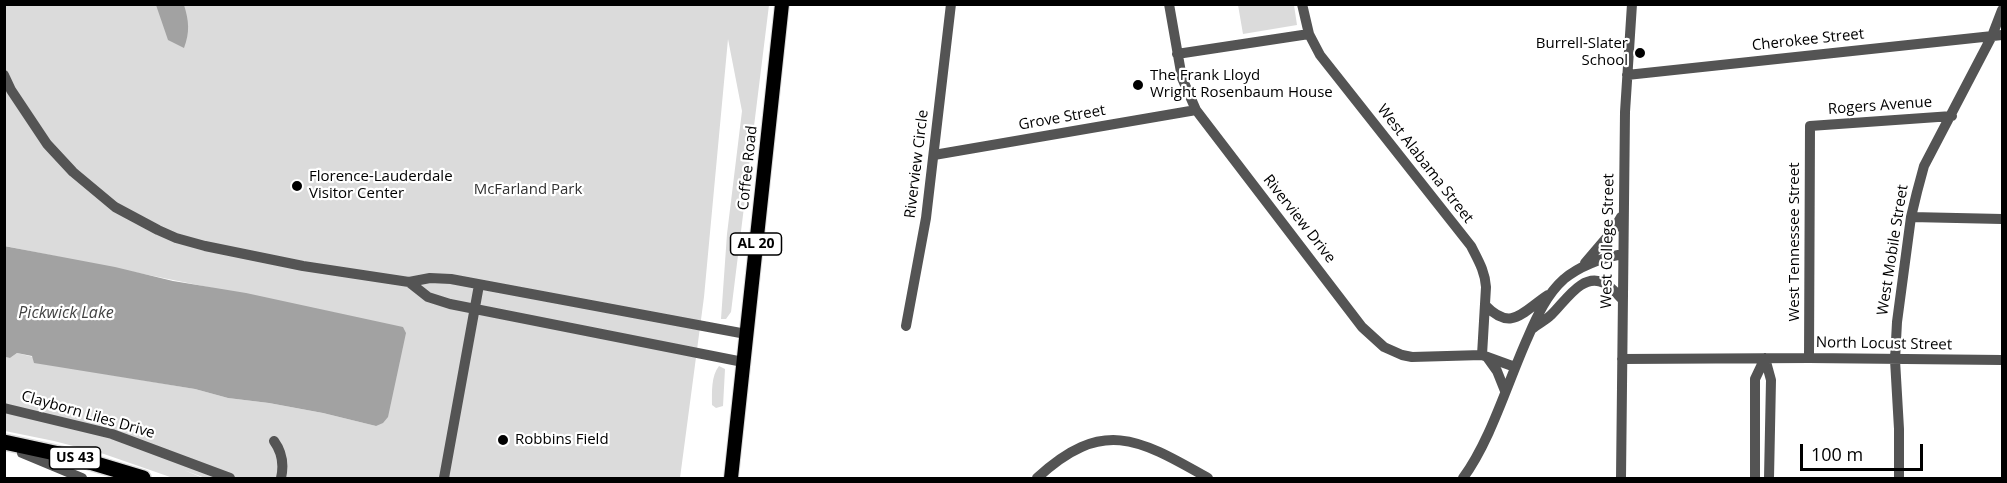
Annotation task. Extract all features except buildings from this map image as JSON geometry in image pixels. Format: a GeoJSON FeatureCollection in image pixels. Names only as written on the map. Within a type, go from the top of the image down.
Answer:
{"type":"FeatureCollection","features":[{"type":"Feature","properties":{"kind":"highway","name":"US 43"},"geometry":{"type":"LineString","coordinates":[[4,442],[73,457],[143,478]]}},
{"type":"Feature","properties":{"kind":"highway","name":"US 43"},"geometry":{"type":"LineString","coordinates":[[4,450],[116,478]]}},
{"type":"Feature","properties":{"kind":"main road","name":"Coffee Road"},"geometry":{"type":"LineString","coordinates":[[731,478],[782,4]]}},
{"type":"Feature","properties":{"kind":"street","name":"Riverview Circle"},"geometry":{"type":"LineString","coordinates":[[906,326],[926,218],[951,4]]}},
{"type":"Feature","properties":{"kind":"street","name":"Riverview Drive"},"geometry":{"type":"LineString","coordinates":[[1169,4],[1185,88],[1196,110],[1376,341],[1393,351],[1412,357],[1485,356],[1515,367]]}},
{"type":"Feature","properties":{"kind":"street","name":"West Alabama Street"},"geometry":{"type":"LineString","coordinates":[[1302,4],[1309,34],[1320,55],[1470,246],[1485,277],[1485,356]]}},
{"type":"Feature","properties":{"kind":"street","name":"West College Street"},"geometry":{"type":"LineString","coordinates":[[1621,478],[1623,214],[1627,75],[1632,4]]}},
{"type":"Feature","properties":{"kind":"street","name":"West Mobile Street"},"geometry":{"type":"LineString","coordinates":[[1899,478],[1895,360],[1897,322],[1911,217],[1924,166],[1997,36],[2002,10]]}},
{"type":"Feature","properties":{"kind":"street"},"geometry":{"type":"LineString","coordinates":[[1177,54],[1309,34]]}},
{"type":"Feature","properties":{"kind":"street","name":"Cherokee Street"},"geometry":{"type":"LineString","coordinates":[[1627,75],[1997,36]]}},
{"type":"Feature","properties":{"kind":"street"},"geometry":{"type":"LineString","coordinates":[[4,75],[11,90],[47,144],[73,172],[97,193],[129,215],[176,238],[303,266],[408,282],[430,278],[451,279],[746,334]]}},
{"type":"Feature","properties":{"kind":"street","name":"Grove Street"},"geometry":{"type":"LineString","coordinates":[[934,155],[1196,110]]}},
{"type":"Feature","properties":{"kind":"street","name":"Rogers Avenue"},"geometry":{"type":"LineString","coordinates":[[1810,126],[1952,116]]}},
{"type":"Feature","properties":{"kind":"street","name":"West Tennessee Street"},"geometry":{"type":"LineString","coordinates":[[1809,358],[1810,126]]}},
{"type":"Feature","properties":{"kind":"street"},"geometry":{"type":"LineString","coordinates":[[1580,269],[1607,238],[1623,214]]}},
{"type":"Feature","properties":{"kind":"street"},"geometry":{"type":"LineString","coordinates":[[1911,217],[2002,219]]}},
{"type":"Feature","properties":{"kind":"street"},"geometry":{"type":"LineString","coordinates":[[1485,305],[1493,313],[1509,320],[1517,318],[1551,293],[1565,278],[1594,261],[1623,254]]}},
{"type":"Feature","properties":{"kind":"street"},"geometry":{"type":"LineString","coordinates":[[1532,329],[1550,316],[1581,285],[1593,281],[1604,283],[1622,299]]}},
{"type":"Feature","properties":{"kind":"street"},"geometry":{"type":"LineString","coordinates":[[408,282],[428,297],[475,310],[743,362]]}},
{"type":"Feature","properties":{"kind":"street"},"geometry":{"type":"LineString","coordinates":[[444,478],[479,285]]}},
{"type":"Feature","properties":{"kind":"street"},"geometry":{"type":"LineString","coordinates":[[1463,478],[1479,453],[1532,329],[1551,293]]}},
{"type":"Feature","properties":{"kind":"street"},"geometry":{"type":"LineString","coordinates":[[1485,356],[1497,370],[1505,392]]}},
{"type":"Feature","properties":{"kind":"street"},"geometry":{"type":"LineString","coordinates":[[1755,478],[1755,379],[1765,358]]}},
{"type":"Feature","properties":{"kind":"street"},"geometry":{"type":"LineString","coordinates":[[1765,358],[1771,380],[1769,478]]}},
{"type":"Feature","properties":{"kind":"street","name":"North Locust Street"},"geometry":{"type":"LineString","coordinates":[[1622,359],[2002,360]]}},
{"type":"Feature","properties":{"kind":"street","name":"Clayborn Liles Drive"},"geometry":{"type":"LineString","coordinates":[[4,408],[112,434],[230,478]]}},
{"type":"Feature","properties":{"kind":"street"},"geometry":{"type":"LineString","coordinates":[[1037,478],[1077,448],[1087,444],[1117,440],[1137,442],[1208,478]]}},
{"type":"Feature","properties":{"kind":"street"},"geometry":{"type":"LineString","coordinates":[[274,441],[279,449],[283,468],[280,478]]}},
{"type":"Feature","properties":{"kind":"street"},"geometry":{"type":"LineString","coordinates":[[22,453],[82,478]]}},
{"type":"Feature","properties":{"kind":"green space","name":"McFarland Park"},"geometry":{"type":"Polygon","coordinates":[[[4,5],[769,5],[731,312],[726,319],[721,319],[727,234],[742,111],[728,39],[704,297],[680,478],[205,478],[184,470],[203,478],[173,478],[104,454],[5,431],[5,357],[10,358],[17,353],[100,373],[195,389],[228,398],[323,413],[376,426],[336,313],[5,246],[4,5]]]}},
{"type":"Feature","properties":{"kind":"green space"},"geometry":{"type":"Polygon","coordinates":[[[1238,5],[1294,5],[1297,25],[1243,34],[1238,5]]]}},
{"type":"Feature","properties":{"kind":"green space"},"geometry":{"type":"Polygon","coordinates":[[[719,366],[725,369],[723,406],[716,408],[712,405],[712,390],[713,379],[719,366]]]}},
{"type":"Feature","properties":{"kind":"water"},"geometry":{"type":"Polygon","coordinates":[[[156,5],[184,5],[188,26],[184,48],[168,40],[156,5]]]}},
{"type":"Feature","properties":{"kind":"water","name":"Pickwick Lake"},"geometry":{"type":"Polygon","coordinates":[[[4,246],[115,267],[173,281],[246,293],[403,327],[406,333],[388,417],[376,426],[323,413],[228,398],[195,389],[34,363],[32,356],[17,353],[10,358],[5,357],[4,246]]]}},
{"type":"Feature","properties":{"kind":"place","name":"Burrell-Slater School"},"geometry":{"type":"Point","coordinates":[1640,53]}},
{"type":"Feature","properties":{"kind":"place","name":"The Frank Lloyd Wright Rosenbaum House"},"geometry":{"type":"Point","coordinates":[1138,85]}},
{"type":"Feature","properties":{"kind":"place","name":"Florence-Lauderdale Visitor Center"},"geometry":{"type":"Point","coordinates":[297,186]}},
{"type":"Feature","properties":{"kind":"place","name":"Robbins Field"},"geometry":{"type":"Point","coordinates":[503,440]}}]}
